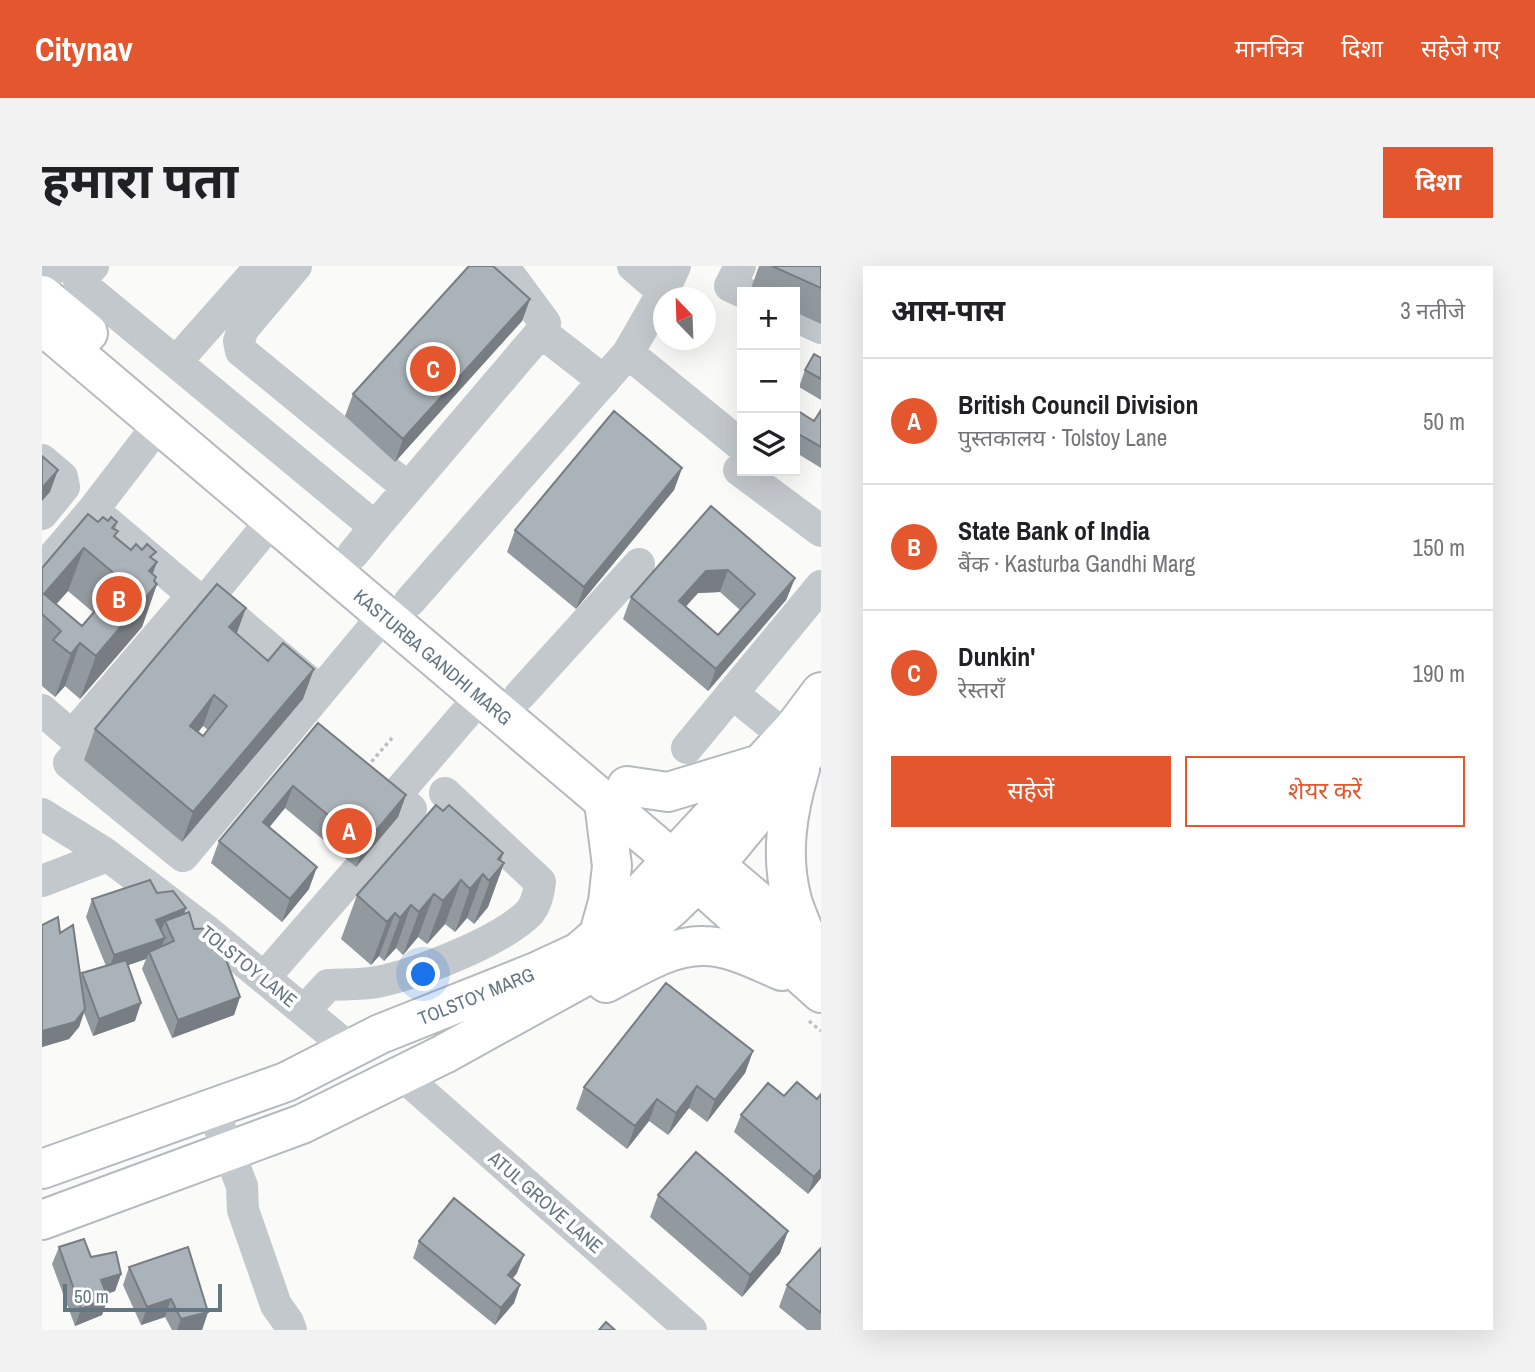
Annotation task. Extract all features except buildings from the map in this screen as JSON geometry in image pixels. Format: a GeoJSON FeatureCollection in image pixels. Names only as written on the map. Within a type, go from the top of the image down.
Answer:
{"type":"FeatureCollection","features":[{"type":"Feature","properties":{"kind":"main road","name":"KASTURBA GANDHI MARG"},"geometry":{"type":"LineString","coordinates":[[43,321],[159,425],[272,520],[520,695],[616,794],[815,969]]}},
{"type":"Feature","properties":{"kind":"main road","name":"KASTURBA GANDHI MARG"},"geometry":{"type":"LineString","coordinates":[[43,321],[364,541],[397,608],[480,697],[616,794]]}},
{"type":"Feature","properties":{"kind":"main road","name":"TOLSTOY MARG"},"geometry":{"type":"LineString","coordinates":[[43,1168],[286,1082],[380,1034],[536,972],[579,952],[693,861],[793,749],[821,692]]}},
{"type":"Feature","properties":{"kind":"main road"},"geometry":{"type":"LineString","coordinates":[[598,936],[608,902],[616,794],[668,792],[793,749],[786,853],[787,879],[815,969]]}},
{"type":"Feature","properties":{"kind":"main road","name":"TOLSTOY MARG"},"geometry":{"type":"LineString","coordinates":[[42,1220],[302,1125],[444,1054],[591,973],[671,908],[693,861]]}},
{"type":"Feature","properties":{"kind":"main road"},"geometry":{"type":"LineString","coordinates":[[444,1054],[506,1033],[669,951],[704,946],[815,969]]}},
{"type":"Feature","properties":{"kind":"street"},"geometry":{"type":"LineString","coordinates":[[42,281],[55,266]]}},
{"type":"Feature","properties":{"kind":"street"},"geometry":{"type":"LineString","coordinates":[[93,266],[79,282],[176,362],[364,541],[541,332],[545,323],[503,266]]}},
{"type":"Feature","properties":{"kind":"street"},"geometry":{"type":"LineString","coordinates":[[176,362],[261,266]]}},
{"type":"Feature","properties":{"kind":"street"},"geometry":{"type":"LineString","coordinates":[[296,266],[243,329],[239,341],[241,351],[408,488]]}},
{"type":"Feature","properties":{"kind":"street"},"geometry":{"type":"LineString","coordinates":[[272,520],[69,763],[183,856],[320,691],[628,353],[669,279],[633,266]]}},
{"type":"Feature","properties":{"kind":"street"},"geometry":{"type":"LineString","coordinates":[[737,289],[730,286],[740,266]]}},
{"type":"Feature","properties":{"kind":"street"},"geometry":{"type":"LineString","coordinates":[[800,318],[821,328]]}},
{"type":"Feature","properties":{"kind":"street"},"geometry":{"type":"LineString","coordinates":[[541,332],[604,381]]}},
{"type":"Feature","properties":{"kind":"street"},"geometry":{"type":"LineString","coordinates":[[628,353],[737,454]]}},
{"type":"Feature","properties":{"kind":"street"},"geometry":{"type":"LineString","coordinates":[[42,570],[159,425]]}},
{"type":"Feature","properties":{"kind":"street"},"geometry":{"type":"LineString","coordinates":[[42,460],[62,477],[64,487],[42,514]]}},
{"type":"Feature","properties":{"kind":"street"},"geometry":{"type":"LineString","coordinates":[[761,476],[821,531]]}},
{"type":"Feature","properties":{"kind":"street"},"geometry":{"type":"LineString","coordinates":[[779,476],[821,510]]}},
{"type":"Feature","properties":{"kind":"street"},"geometry":{"type":"LineString","coordinates":[[42,710],[72,736],[193,595],[93,510]]}},
{"type":"Feature","properties":{"kind":"street"},"geometry":{"type":"LineString","coordinates":[[520,695],[639,564]]}},
{"type":"Feature","properties":{"kind":"street"},"geometry":{"type":"LineString","coordinates":[[687,748],[821,586]]}},
{"type":"Feature","properties":{"kind":"street"},"geometry":{"type":"LineString","coordinates":[[209,597],[320,691]]}},
{"type":"Feature","properties":{"kind":"street"},"geometry":{"type":"LineString","coordinates":[[732,693],[793,749]]}},
{"type":"Feature","properties":{"kind":"street"},"geometry":{"type":"LineString","coordinates":[[264,978],[411,809],[395,796],[480,697]]}},
{"type":"Feature","properties":{"kind":"street"},"geometry":{"type":"LineString","coordinates":[[304,1011],[328,985],[379,981],[474,948],[509,928],[531,911],[539,895],[540,881],[445,793]]}},
{"type":"Feature","properties":{"kind":"street","name":"TOLSTOY LANE"},"geometry":{"type":"LineString","coordinates":[[42,814],[107,856],[264,978],[350,1049]]}},
{"type":"Feature","properties":{"kind":"street"},"geometry":{"type":"LineString","coordinates":[[42,881],[107,856]]}},
{"type":"Feature","properties":{"kind":"street","name":"ATUL GROVE LANE"},"geometry":{"type":"LineString","coordinates":[[401,1074],[691,1330]]}},
{"type":"Feature","properties":{"kind":"street"},"geometry":{"type":"LineString","coordinates":[[212,1108],[242,1186],[243,1210],[276,1305],[290,1326]]}},
{"type":"Feature","properties":{"kind":"path"},"geometry":{"type":"LineString","coordinates":[[365,770],[393,738]]}},
{"type":"Feature","properties":{"kind":"place","name":"Dunkin'"},"geometry":{"type":"Point","coordinates":[433,369]}},
{"type":"Feature","properties":{"kind":"place","name":"State Bank of India"},"geometry":{"type":"Point","coordinates":[119,599]}},
{"type":"Feature","properties":{"kind":"place","name":"British Council Division"},"geometry":{"type":"Point","coordinates":[349,831]}}]}
